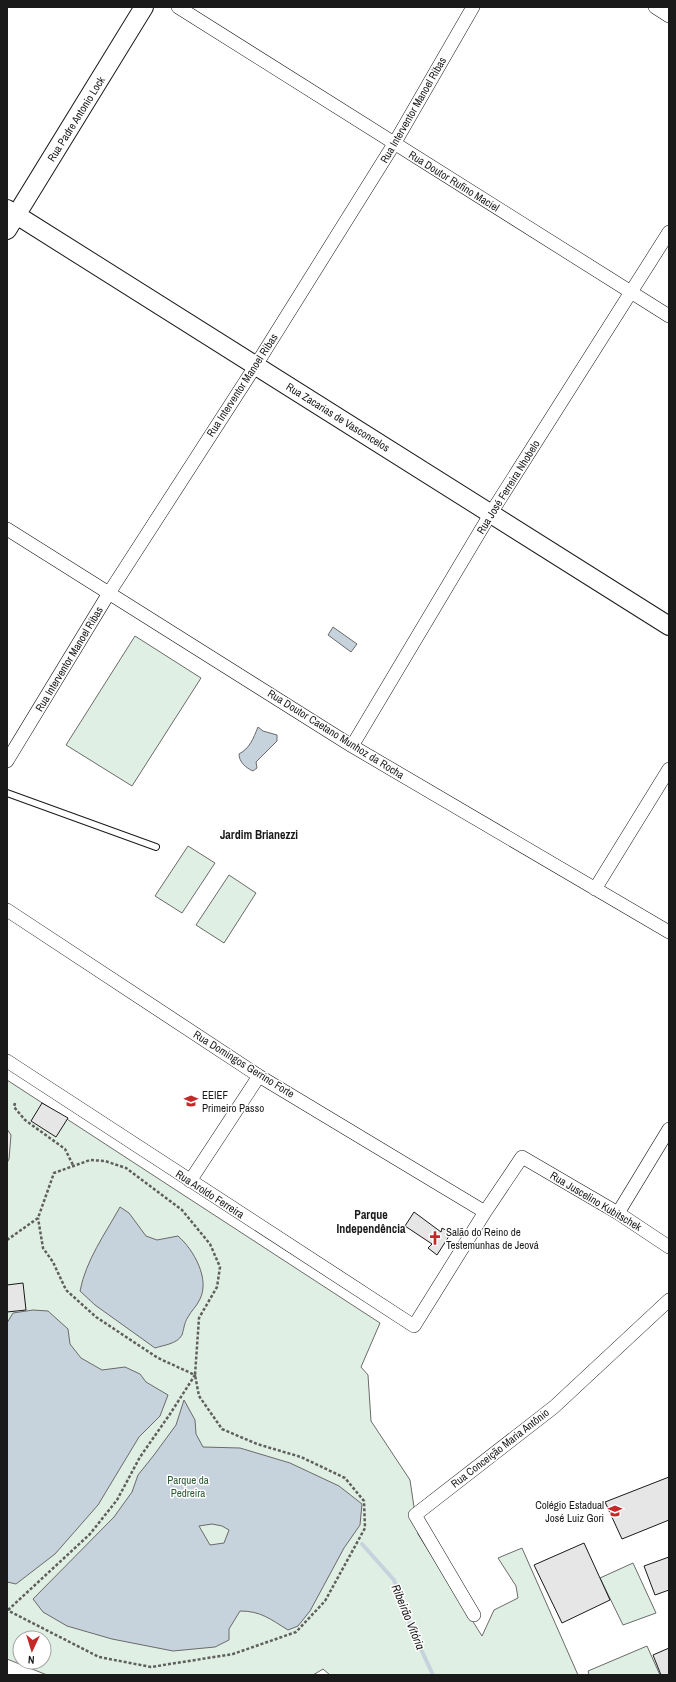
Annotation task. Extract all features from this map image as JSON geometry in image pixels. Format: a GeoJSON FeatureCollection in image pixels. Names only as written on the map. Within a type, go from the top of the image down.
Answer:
{"type":"FeatureCollection","features":[{"type":"Feature","properties":{"kind":"street","name":"Rua Padre Antonio Lock"},"geometry":{"type":"LineString","coordinates":[[7,230],[12,212],[144,7]]}},
{"type":"Feature","properties":{"kind":"street","name":"Rua Doutor Rufino Maciel"},"geometry":{"type":"LineString","coordinates":[[178,7],[669,316]]}},
{"type":"Feature","properties":{"kind":"street","name":"Rua Interventor Manoel Ribas"},"geometry":{"type":"LineString","coordinates":[[7,761],[108,593],[256,365],[394,144],[473,7]]}},
{"type":"Feature","properties":{"kind":"street"},"geometry":{"type":"LineString","coordinates":[[655,7],[669,16]]}},
{"type":"Feature","properties":{"kind":"street","name":"Rua Zacarias de Vasconcelos"},"geometry":{"type":"LineString","coordinates":[[12,212],[669,626]]}},
{"type":"Feature","properties":{"kind":"street","name":"Rua José Ferreira Nhobelo"},"geometry":{"type":"LineString","coordinates":[[352,746],[491,514],[669,232]]}},
{"type":"Feature","properties":{"kind":"street","name":"Rua Doutor Caetano Munhoz da Rocha"},"geometry":{"type":"LineString","coordinates":[[7,529],[352,746],[595,890],[669,932]]}},
{"type":"Feature","properties":{"kind":"street"},"geometry":{"type":"LineString","coordinates":[[595,890],[669,769]]}},
{"type":"Feature","properties":{"kind":"street","name":"Rua Domingos Gerrino Forte"},"geometry":{"type":"LineString","coordinates":[[7,910],[259,1076],[485,1212]]}},
{"type":"Feature","properties":{"kind":"street","name":"Rua Aroldo Ferreira"},"geometry":{"type":"LineString","coordinates":[[7,1061],[414,1326],[485,1212]]}},
{"type":"Feature","properties":{"kind":"street"},"geometry":{"type":"LineString","coordinates":[[190,1181],[259,1076]]}},
{"type":"Feature","properties":{"kind":"street"},"geometry":{"type":"LineString","coordinates":[[618,1213],[669,1129]]}},
{"type":"Feature","properties":{"kind":"street","name":"Rua Juscelino Kubitschek"},"geometry":{"type":"LineString","coordinates":[[485,1212],[522,1157],[618,1213],[669,1247]]}},
{"type":"Feature","properties":{"kind":"street","name":"Rua Conceição Maria Antônio"},"geometry":{"type":"LineString","coordinates":[[474,1615],[415,1515],[554,1406],[669,1300]]}},
{"type":"Feature","properties":{"kind":"lane"},"geometry":{"type":"LineString","coordinates":[[7,794],[156,847]]}},
{"type":"Feature","properties":{"kind":"path"},"geometry":{"type":"LineString","coordinates":[[15,1103],[14,1107],[25,1120],[65,1149],[73,1165]]}},
{"type":"Feature","properties":{"kind":"path"},"geometry":{"type":"LineString","coordinates":[[195,1375],[158,1358],[96,1317],[66,1290],[53,1262],[42,1248],[38,1218],[54,1173],[90,1160],[105,1161],[126,1168],[182,1210],[210,1244],[220,1267],[217,1287],[199,1318],[195,1375],[199,1396],[222,1429],[257,1444],[301,1457],[345,1478],[364,1501],[365,1528],[325,1601],[296,1632],[233,1654],[151,1667],[99,1657],[8,1610],[90,1534],[117,1500],[140,1456],[170,1414],[195,1375]]}},
{"type":"Feature","properties":{"kind":"path"},"geometry":{"type":"LineString","coordinates":[[7,1240],[38,1218]]}},
{"type":"Feature","properties":{"kind":"green space"},"geometry":{"type":"Polygon","coordinates":[[[135,636],[201,678],[132,786],[66,745],[135,636]]]}},
{"type":"Feature","properties":{"kind":"green space"},"geometry":{"type":"Polygon","coordinates":[[[188,846],[215,863],[182,913],[155,896],[188,846]]]}},
{"type":"Feature","properties":{"kind":"green space"},"geometry":{"type":"Polygon","coordinates":[[[229,875],[256,893],[224,943],[196,925],[229,875]]]}},
{"type":"Feature","properties":{"kind":"green space","name":"Parque da Pedreira"},"geometry":{"type":"Polygon","coordinates":[[[7,1080],[380,1323],[361,1367],[368,1375],[371,1421],[410,1480],[418,1534],[482,1636],[494,1610],[518,1598],[516,1586],[498,1558],[522,1548],[578,1675],[330,1675],[323,1669],[313,1675],[47,1675],[34,1670],[52,1670],[52,1630],[12,1630],[12,1661],[7,1659],[7,1080]]]}},
{"type":"Feature","properties":{"kind":"green space"},"geometry":{"type":"Polygon","coordinates":[[[633,1563],[656,1613],[623,1625],[600,1578],[633,1563]]]}},
{"type":"Feature","properties":{"kind":"green space"},"geometry":{"type":"Polygon","coordinates":[[[647,1646],[660,1675],[589,1675],[588,1671],[647,1646]]]}},
{"type":"Feature","properties":{"kind":"shaded area"},"geometry":{"type":"Polygon","coordinates":[[[333,627],[357,644],[351,652],[328,635],[333,627]]]}},
{"type":"Feature","properties":{"kind":"shaded area"},"geometry":{"type":"Polygon","coordinates":[[[258,727],[263,731],[277,735],[277,741],[256,762],[257,768],[253,771],[243,764],[240,760],[239,754],[249,746],[258,727]]]}},
{"type":"Feature","properties":{"kind":"shaded area"},"geometry":{"type":"Polygon","coordinates":[[[7,1129],[11,1135],[9,1159],[7,1163],[7,1129]]]}},
{"type":"Feature","properties":{"kind":"shaded area"},"geometry":{"type":"Polygon","coordinates":[[[120,1207],[129,1213],[146,1236],[157,1240],[178,1236],[190,1249],[199,1265],[202,1274],[203,1291],[200,1299],[187,1319],[182,1335],[170,1344],[155,1348],[95,1305],[80,1291],[91,1258],[120,1207]]]}},
{"type":"Feature","properties":{"kind":"shaded area"},"geometry":{"type":"Polygon","coordinates":[[[33,1310],[48,1311],[68,1329],[70,1344],[81,1358],[102,1370],[125,1367],[140,1374],[146,1382],[168,1395],[160,1416],[139,1437],[98,1505],[55,1554],[16,1584],[7,1582],[7,1323],[13,1313],[33,1310]]]}},
{"type":"Feature","properties":{"kind":"shaded area"},"geometry":{"type":"Polygon","coordinates":[[[184,1400],[195,1420],[196,1434],[203,1447],[240,1448],[290,1463],[339,1486],[362,1504],[360,1525],[344,1548],[310,1611],[298,1626],[288,1630],[260,1614],[240,1611],[229,1629],[229,1640],[215,1647],[173,1651],[112,1639],[67,1626],[43,1612],[33,1599],[114,1517],[132,1492],[138,1475],[176,1425],[184,1400]],[[212,1524],[199,1526],[210,1545],[224,1543],[229,1530],[222,1526],[212,1524]]]}},
{"type":"Feature","properties":{"kind":"building"},"geometry":{"type":"Polygon","coordinates":[[[42,1103],[68,1118],[56,1137],[31,1121],[42,1103]]]}},
{"type":"Feature","properties":{"kind":"building","name":"Salão do Reino de Testemunhas de Jeová"},"geometry":{"type":"Polygon","coordinates":[[[414,1212],[441,1232],[442,1228],[451,1233],[437,1255],[428,1248],[432,1244],[405,1226],[414,1212]]]}},
{"type":"Feature","properties":{"kind":"building"},"geometry":{"type":"Polygon","coordinates":[[[23,1283],[26,1310],[7,1312],[7,1285],[23,1283]]]}},
{"type":"Feature","properties":{"kind":"building"},"geometry":{"type":"Polygon","coordinates":[[[669,1477],[669,1520],[622,1539],[605,1502],[669,1477]]]}},
{"type":"Feature","properties":{"kind":"building"},"geometry":{"type":"Polygon","coordinates":[[[584,1543],[610,1600],[562,1623],[534,1565],[584,1543]]]}},
{"type":"Feature","properties":{"kind":"building"},"geometry":{"type":"Polygon","coordinates":[[[669,1557],[669,1590],[655,1595],[644,1566],[669,1557]]]}},
{"type":"Feature","properties":{"kind":"building"},"geometry":{"type":"Polygon","coordinates":[[[669,1648],[669,1675],[661,1675],[653,1655],[669,1648]]]}},
{"type":"Feature","properties":{"kind":"waterway","name":"Ribeirão Vitória"},"geometry":{"type":"LineString","coordinates":[[362,1544],[394,1580],[414,1634],[433,1675]]}},
{"type":"Feature","properties":{"kind":"place","name":"EEIEF Primeiro Passo"},"geometry":{"type":"Point","coordinates":[191,1101]}},
{"type":"Feature","properties":{"kind":"place","name":"Salão do Reino de Testemunhas de Jeová"},"geometry":{"type":"Point","coordinates":[435,1238]}},
{"type":"Feature","properties":{"kind":"place","name":"Colégio Estadual José Luiz Gori"},"geometry":{"type":"Point","coordinates":[615,1511]}},
{"type":"Feature","properties":{"kind":"district","name":"Jardim Brianezzi"},"geometry":{"type":"Point","coordinates":[259,835]}},
{"type":"Feature","properties":{"kind":"district","name":"Parque Independência"},"geometry":{"type":"Point","coordinates":[371,1222]}}]}
